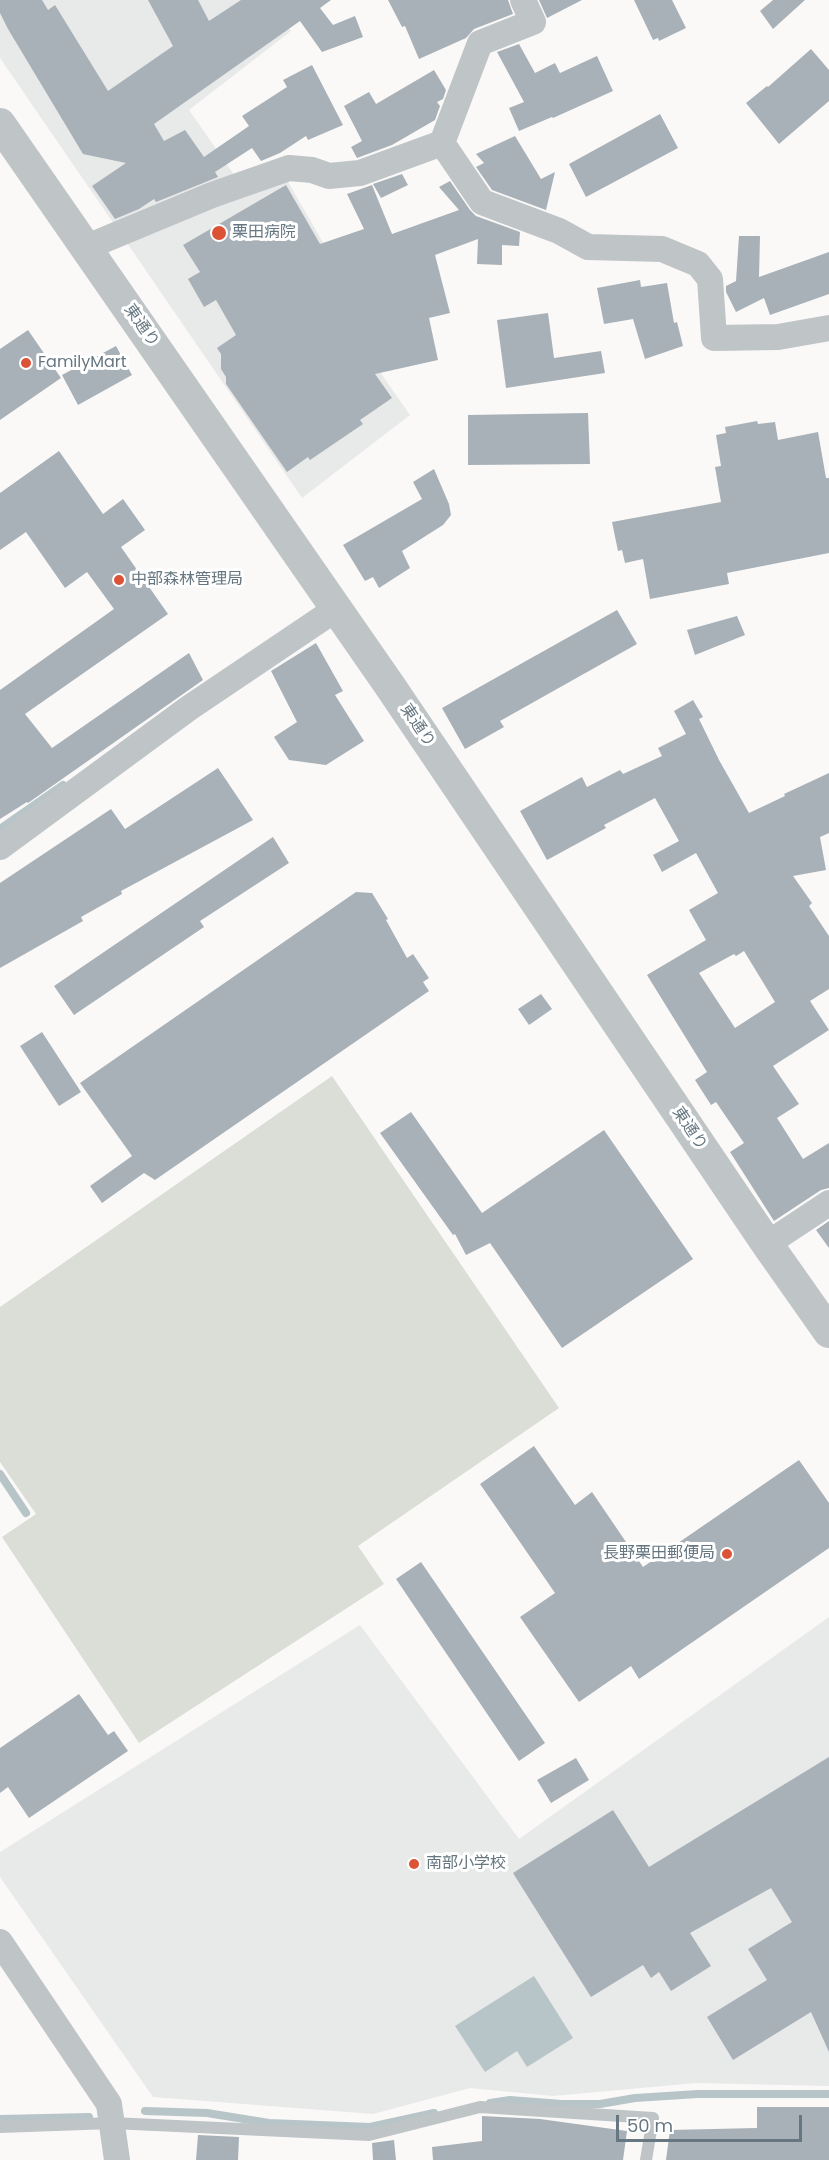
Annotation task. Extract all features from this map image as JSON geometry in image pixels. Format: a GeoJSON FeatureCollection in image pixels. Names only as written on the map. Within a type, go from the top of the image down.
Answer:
{"type":"FeatureCollection","features":[{"type":"Feature","properties":{"kind":"street"},"geometry":{"type":"LineString","coordinates":[[87,247],[212,195],[289,168],[312,170],[329,176],[360,173],[442,143],[480,43],[532,22],[523,0]]}},
{"type":"Feature","properties":{"kind":"street","name":"東通り"},"geometry":{"type":"LineString","coordinates":[[0,124],[336,609],[829,1332]]}},
{"type":"Feature","properties":{"kind":"street"},"geometry":{"type":"LineString","coordinates":[[442,143],[482,202],[559,231],[588,247],[662,249],[698,264],[710,279],[714,338],[778,337],[829,328]]}},
{"type":"Feature","properties":{"kind":"street"},"geometry":{"type":"LineString","coordinates":[[0,847],[189,708],[336,609]]}},
{"type":"Feature","properties":{"kind":"street"},"geometry":{"type":"LineString","coordinates":[[767,1244],[829,1203]]}},
{"type":"Feature","properties":{"kind":"street"},"geometry":{"type":"LineString","coordinates":[[0,1942],[109,2104],[117,2160]]}},
{"type":"Feature","properties":{"kind":"lane"},"geometry":{"type":"LineString","coordinates":[[0,2127],[112,2123],[369,2135],[480,2107],[653,2118],[646,2160]]}},
{"type":"Feature","properties":{"kind":"shaded area","name":"栗田病院"},"geometry":{"type":"Polygon","coordinates":[[[0,0],[269,0],[291,31],[189,110],[235,176],[287,180],[329,253],[331,302],[410,415],[302,498],[0,58],[0,0]]]}},
{"type":"Feature","properties":{"kind":"shaded area"},"geometry":{"type":"Polygon","coordinates":[[[332,1076],[559,1408],[358,1546],[384,1584],[139,1743],[2,1537],[36,1514],[0,1462],[0,1307],[332,1076]]]}},
{"type":"Feature","properties":{"kind":"shaded area","name":"南部小学校"},"geometry":{"type":"Polygon","coordinates":[[[829,1617],[829,2086],[696,2083],[553,2096],[470,2088],[373,2114],[153,2097],[0,1877],[0,1852],[360,1625],[519,1839],[829,1617]]]}},
{"type":"Feature","properties":{"kind":"shaded area"},"geometry":{"type":"Polygon","coordinates":[[[534,1976],[573,2038],[527,2067],[517,2051],[485,2072],[455,2026],[534,1976]]]}},
{"type":"Feature","properties":{"kind":"building"},"geometry":{"type":"Polygon","coordinates":[[[0,0],[42,0],[48,10],[55,5],[108,91],[173,46],[148,0],[198,0],[209,21],[241,0],[331,0],[320,8],[333,25],[355,16],[363,37],[322,52],[300,21],[154,124],[164,141],[185,130],[204,157],[249,126],[242,116],[287,87],[283,80],[312,65],[343,125],[308,140],[306,136],[280,153],[261,161],[252,148],[215,172],[218,177],[156,202],[154,199],[139,209],[115,219],[92,186],[126,163],[83,154],[8,29],[0,13],[0,0]]]}},
{"type":"Feature","properties":{"kind":"building"},"geometry":{"type":"Polygon","coordinates":[[[388,0],[508,0],[513,14],[474,29],[466,38],[419,59],[405,26],[402,27],[388,0]]]}},
{"type":"Feature","properties":{"kind":"building"},"geometry":{"type":"Polygon","coordinates":[[[539,0],[582,0],[547,18],[539,0]]]}},
{"type":"Feature","properties":{"kind":"building"},"geometry":{"type":"Polygon","coordinates":[[[634,0],[672,0],[686,28],[659,41],[658,38],[653,40],[634,0]]]}},
{"type":"Feature","properties":{"kind":"building"},"geometry":{"type":"Polygon","coordinates":[[[773,0],[805,0],[773,29],[760,11],[773,0]]]}},
{"type":"Feature","properties":{"kind":"building"},"geometry":{"type":"Polygon","coordinates":[[[519,44],[535,73],[555,63],[560,73],[597,56],[613,91],[519,131],[509,108],[524,102],[497,52],[519,44]]]}},
{"type":"Feature","properties":{"kind":"building"},"geometry":{"type":"Polygon","coordinates":[[[811,49],[829,70],[829,101],[779,144],[746,103],[811,49]]]}},
{"type":"Feature","properties":{"kind":"building"},"geometry":{"type":"Polygon","coordinates":[[[434,70],[446,90],[443,99],[437,102],[440,106],[435,120],[392,145],[357,158],[351,147],[362,141],[344,106],[369,92],[376,104],[434,70]]]}},
{"type":"Feature","properties":{"kind":"building"},"geometry":{"type":"Polygon","coordinates":[[[660,114],[678,148],[586,197],[569,164],[660,114]]]}},
{"type":"Feature","properties":{"kind":"building"},"geometry":{"type":"Polygon","coordinates":[[[515,136],[541,179],[555,172],[546,210],[492,190],[476,167],[484,163],[476,154],[515,136]]]}},
{"type":"Feature","properties":{"kind":"building"},"geometry":{"type":"Polygon","coordinates":[[[402,174],[408,185],[381,198],[373,184],[402,174]]]}},
{"type":"Feature","properties":{"kind":"building"},"geometry":{"type":"Polygon","coordinates":[[[450,181],[476,216],[520,232],[519,246],[502,245],[502,265],[477,264],[478,239],[435,255],[450,313],[429,318],[438,360],[375,374],[392,398],[360,420],[363,424],[310,460],[308,457],[287,472],[226,384],[226,377],[221,369],[221,354],[217,348],[236,335],[216,300],[204,307],[188,279],[200,272],[183,245],[286,185],[320,244],[364,229],[347,194],[372,185],[392,234],[459,210],[439,187],[450,181]]]}},
{"type":"Feature","properties":{"kind":"building"},"geometry":{"type":"Polygon","coordinates":[[[739,236],[760,236],[759,277],[829,252],[829,294],[770,315],[764,298],[736,312],[726,292],[726,286],[736,281],[739,236]]]}},
{"type":"Feature","properties":{"kind":"building"},"geometry":{"type":"Polygon","coordinates":[[[640,280],[641,287],[667,283],[674,323],[677,322],[683,346],[645,359],[633,319],[604,324],[597,288],[640,280]]]}},
{"type":"Feature","properties":{"kind":"building"},"geometry":{"type":"Polygon","coordinates":[[[548,313],[554,358],[601,351],[605,373],[506,388],[497,320],[548,313]]]}},
{"type":"Feature","properties":{"kind":"building","name":"FamilyMart"},"geometry":{"type":"Polygon","coordinates":[[[28,330],[61,378],[0,420],[0,349],[28,330]]]}},
{"type":"Feature","properties":{"kind":"building"},"geometry":{"type":"Polygon","coordinates":[[[116,346],[132,375],[78,405],[62,375],[116,346]]]}},
{"type":"Feature","properties":{"kind":"building"},"geometry":{"type":"Polygon","coordinates":[[[588,413],[590,464],[468,465],[468,415],[588,413]]]}},
{"type":"Feature","properties":{"kind":"building"},"geometry":{"type":"Polygon","coordinates":[[[757,421],[758,424],[775,422],[778,440],[818,432],[826,478],[829,478],[829,553],[727,573],[729,584],[650,599],[643,559],[625,563],[622,550],[618,551],[612,522],[721,502],[715,467],[721,466],[716,435],[726,433],[725,427],[757,421]]]}},
{"type":"Feature","properties":{"kind":"building"},"geometry":{"type":"Polygon","coordinates":[[[59,451],[103,514],[123,499],[145,530],[121,547],[168,614],[25,714],[52,748],[189,653],[203,680],[28,803],[0,819],[0,690],[114,609],[87,572],[65,588],[26,532],[0,550],[0,493],[59,451]]]}},
{"type":"Feature","properties":{"kind":"building"},"geometry":{"type":"Polygon","coordinates":[[[434,469],[449,504],[451,515],[443,525],[402,551],[410,568],[379,588],[373,577],[365,581],[343,545],[422,499],[413,482],[434,469]]]}},
{"type":"Feature","properties":{"kind":"building"},"geometry":{"type":"Polygon","coordinates":[[[617,610],[637,644],[500,721],[504,727],[465,749],[442,708],[617,610]]]}},
{"type":"Feature","properties":{"kind":"building"},"geometry":{"type":"Polygon","coordinates":[[[737,616],[745,635],[695,655],[687,630],[737,616]]]}},
{"type":"Feature","properties":{"kind":"building"},"geometry":{"type":"Polygon","coordinates":[[[316,643],[343,691],[335,695],[364,741],[326,765],[289,760],[274,737],[297,722],[271,671],[316,643]]]}},
{"type":"Feature","properties":{"kind":"building"},"geometry":{"type":"Polygon","coordinates":[[[693,700],[703,717],[699,719],[719,760],[749,813],[829,773],[829,833],[820,837],[826,870],[793,876],[812,903],[809,906],[829,936],[829,989],[810,1001],[829,1030],[773,1066],[799,1104],[777,1118],[803,1159],[829,1143],[829,1188],[821,1190],[774,1221],[730,1152],[744,1143],[716,1102],[711,1105],[695,1080],[707,1072],[647,975],[706,940],[689,910],[718,893],[696,853],[662,872],[653,855],[679,841],[655,798],[604,825],[606,828],[547,860],[520,811],[582,777],[587,787],[620,770],[623,774],[662,756],[658,748],[686,734],[674,711],[693,700]],[[744,951],[699,973],[735,1028],[775,1002],[744,951]]]}},
{"type":"Feature","properties":{"kind":"building"},"geometry":{"type":"Polygon","coordinates":[[[218,768],[253,820],[121,891],[122,894],[81,917],[83,921],[0,968],[0,883],[111,809],[125,829],[218,768]]]}},
{"type":"Feature","properties":{"kind":"building"},"geometry":{"type":"Polygon","coordinates":[[[273,837],[289,863],[200,921],[204,927],[74,1015],[54,986],[273,837]]]}},
{"type":"Feature","properties":{"kind":"building"},"geometry":{"type":"Polygon","coordinates":[[[356,892],[372,893],[407,958],[413,954],[429,978],[423,982],[429,991],[155,1180],[144,1173],[102,1203],[90,1186],[132,1156],[80,1083],[356,892]]]}},
{"type":"Feature","properties":{"kind":"building"},"geometry":{"type":"Polygon","coordinates":[[[541,994],[552,1009],[529,1025],[518,1009],[541,994]]]}},
{"type":"Feature","properties":{"kind":"building"},"geometry":{"type":"Polygon","coordinates":[[[42,1032],[81,1092],[59,1106],[20,1046],[42,1032]]]}},
{"type":"Feature","properties":{"kind":"building"},"geometry":{"type":"Polygon","coordinates":[[[411,1112],[482,1213],[604,1130],[693,1259],[562,1348],[490,1243],[466,1255],[455,1234],[453,1235],[380,1133],[411,1112]]]}},
{"type":"Feature","properties":{"kind":"building"},"geometry":{"type":"Polygon","coordinates":[[[829,1221],[829,1248],[816,1230],[829,1221]]]}},
{"type":"Feature","properties":{"kind":"building"},"geometry":{"type":"Polygon","coordinates":[[[534,1446],[575,1505],[592,1492],[643,1567],[799,1460],[829,1503],[829,1548],[639,1679],[631,1666],[579,1702],[520,1617],[555,1593],[480,1484],[534,1446]]]}},
{"type":"Feature","properties":{"kind":"building"},"geometry":{"type":"Polygon","coordinates":[[[421,1562],[545,1743],[519,1761],[396,1579],[421,1562]]]}},
{"type":"Feature","properties":{"kind":"building"},"geometry":{"type":"Polygon","coordinates":[[[79,1694],[108,1735],[114,1731],[128,1751],[29,1818],[8,1787],[0,1793],[0,1748],[79,1694]]]}},
{"type":"Feature","properties":{"kind":"building"},"geometry":{"type":"Polygon","coordinates":[[[829,1757],[829,2052],[811,2012],[733,2060],[707,2017],[767,1980],[748,1949],[792,1922],[771,1888],[690,1933],[711,1966],[671,1991],[659,1972],[651,1978],[643,1965],[591,1997],[513,1873],[613,1810],[649,1867],[829,1757]]]}},
{"type":"Feature","properties":{"kind":"building"},"geometry":{"type":"Polygon","coordinates":[[[576,1758],[589,1780],[551,1803],[537,1780],[576,1758]]]}},
{"type":"Feature","properties":{"kind":"building"},"geometry":{"type":"Polygon","coordinates":[[[757,2107],[829,2107],[829,2160],[666,2160],[670,2130],[757,2128],[757,2107]]]}},
{"type":"Feature","properties":{"kind":"building"},"geometry":{"type":"Polygon","coordinates":[[[482,2116],[540,2119],[627,2131],[623,2160],[433,2160],[432,2147],[482,2141],[482,2116]]]}},
{"type":"Feature","properties":{"kind":"building"},"geometry":{"type":"Polygon","coordinates":[[[198,2135],[239,2137],[238,2160],[196,2160],[198,2135]]]}},
{"type":"Feature","properties":{"kind":"building"},"geometry":{"type":"Polygon","coordinates":[[[394,2140],[396,2160],[373,2160],[372,2143],[394,2140]]]}},
{"type":"Feature","properties":{"kind":"waterway"},"geometry":{"type":"LineString","coordinates":[[0,829],[63,785]]}},
{"type":"Feature","properties":{"kind":"waterway"},"geometry":{"type":"LineString","coordinates":[[0,1474],[26,1513]]}},
{"type":"Feature","properties":{"kind":"waterway"},"geometry":{"type":"LineString","coordinates":[[490,2103],[510,2100],[600,2104],[635,2098],[698,2094],[829,2094]]}},
{"type":"Feature","properties":{"kind":"waterway"},"geometry":{"type":"LineString","coordinates":[[145,2111],[207,2113],[269,2123],[370,2127],[434,2113]]}},
{"type":"Feature","properties":{"kind":"waterway"},"geometry":{"type":"LineString","coordinates":[[0,2119],[89,2117]]}},
{"type":"Feature","properties":{"kind":"place","name":"栗田病院"},"geometry":{"type":"Point","coordinates":[219,233]}},
{"type":"Feature","properties":{"kind":"place","name":"FamilyMart"},"geometry":{"type":"Point","coordinates":[26,363]}},
{"type":"Feature","properties":{"kind":"place","name":"中部森林管理局"},"geometry":{"type":"Point","coordinates":[119,580]}},
{"type":"Feature","properties":{"kind":"place","name":"長野栗田郵便局"},"geometry":{"type":"Point","coordinates":[727,1554]}},
{"type":"Feature","properties":{"kind":"place","name":"南部小学校"},"geometry":{"type":"Point","coordinates":[414,1864]}}]}
